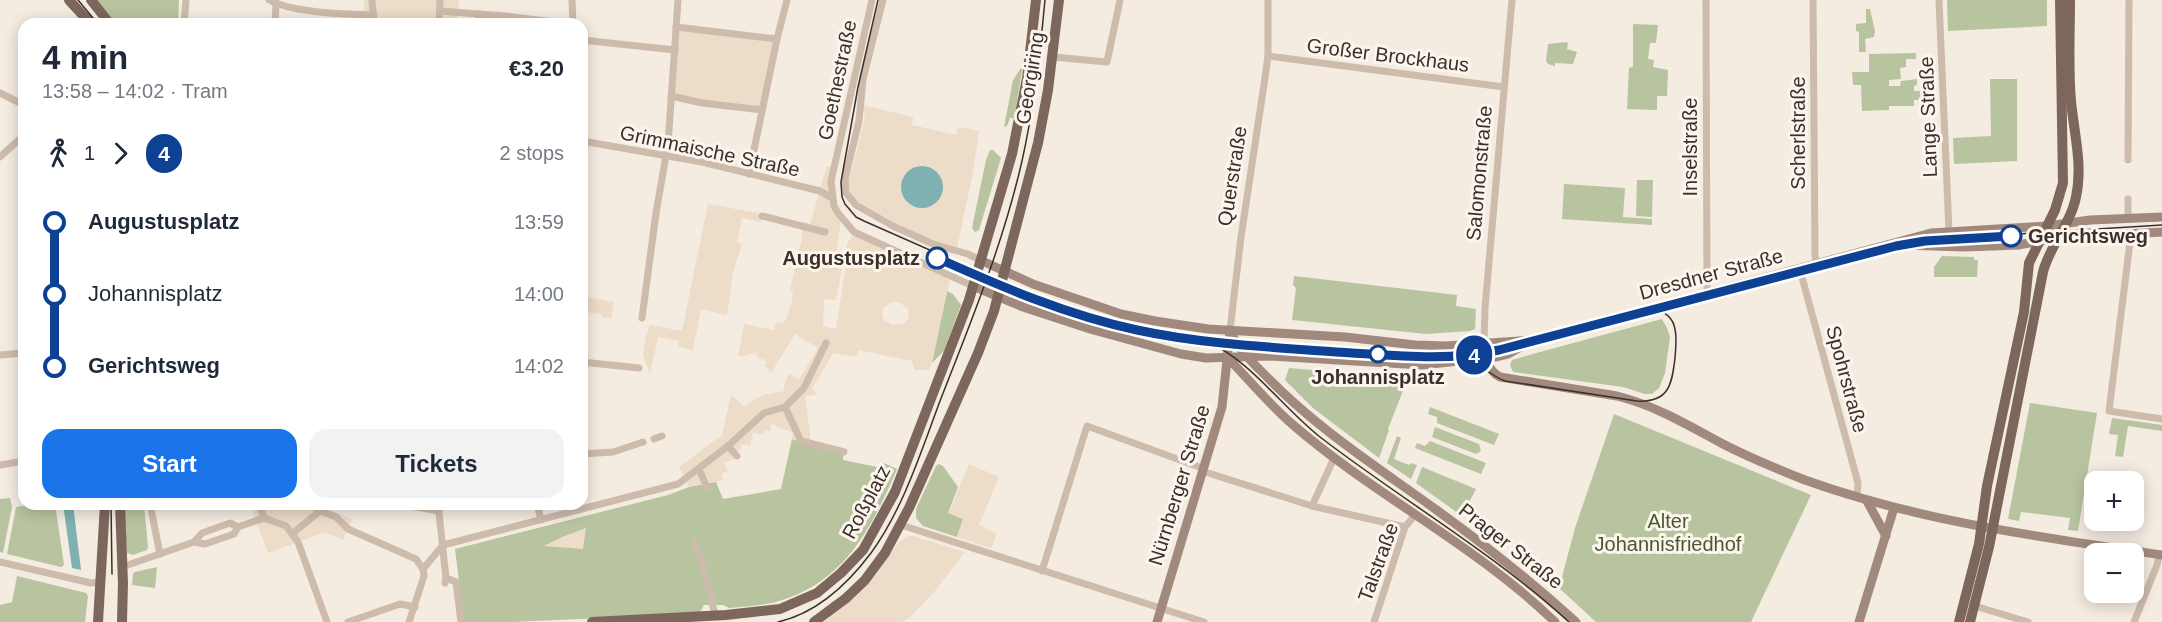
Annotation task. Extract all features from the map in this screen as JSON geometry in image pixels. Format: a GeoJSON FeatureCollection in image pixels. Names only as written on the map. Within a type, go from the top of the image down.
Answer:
{"type":"FeatureCollection","features":[{"type":"Feature","properties":{"kind":"main road"},"geometry":{"type":"LineString","coordinates":[[69,0],[86,18]]}},
{"type":"Feature","properties":{"kind":"main road"},"geometry":{"type":"LineString","coordinates":[[91,0],[105,18]]}},
{"type":"Feature","properties":{"kind":"main road","name":"Georgiring"},"geometry":{"type":"LineString","coordinates":[[980,260],[1012,154],[1027,78],[1036,0]]}},
{"type":"Feature","properties":{"kind":"main road","name":"Georgiring"},"geometry":{"type":"LineString","coordinates":[[1005,271],[1043,120],[1059,0]]}},
{"type":"Feature","properties":{"kind":"main road"},"geometry":{"type":"LineString","coordinates":[[1959,622],[1987,528],[1987,486],[2024,312],[2030,263],[2057,205],[2063,183],[2060,0]]}},
{"type":"Feature","properties":{"kind":"main road"},"geometry":{"type":"LineString","coordinates":[[1970,622],[1975,606],[1987,528],[2043,273],[2056,238],[2065,224],[2076,197],[2078,175],[2071,101],[2070,0]]}},
{"type":"Feature","properties":{"kind":"main road","name":"Dresdner Straße"},"geometry":{"type":"LineString","coordinates":[[1247,357],[1268,356],[1407,365],[1473,360],[1485,351],[1800,270],[1924,235],[2162,217]]}},
{"type":"Feature","properties":{"kind":"main road","name":"Dresdner Straße"},"geometry":{"type":"LineString","coordinates":[[1896,244],[1963,247],[2018,244],[2056,238],[2162,232]]}},
{"type":"Feature","properties":{"kind":"main road"},"geometry":{"type":"LineString","coordinates":[[1230,330],[1247,357],[1206,358],[1181,354],[1023,307],[973,286],[980,260],[1033,284],[1121,314],[1174,324],[1345,337],[1485,351],[1493,372],[1502,378],[1617,396],[1641,403],[1737,451],[1803,479],[1862,499],[1987,528],[2161,555]]}},
{"type":"Feature","properties":{"kind":"main road"},"geometry":{"type":"LineString","coordinates":[[999,296],[1005,271]]}},
{"type":"Feature","properties":{"kind":"main road","name":"Roßplatz"},"geometry":{"type":"LineString","coordinates":[[592,622],[717,620],[758,613],[792,605],[817,593],[841,573],[863,550],[895,492],[973,286]]}},
{"type":"Feature","properties":{"kind":"main road","name":"Roßplatz"},"geometry":{"type":"LineString","coordinates":[[814,622],[865,580],[885,553],[901,525],[978,353],[999,296]]}},
{"type":"Feature","properties":{"kind":"main road","name":"Querstraße"},"geometry":{"type":"LineString","coordinates":[[1228,358],[1230,330]]}},
{"type":"Feature","properties":{"kind":"main road","name":"Dresdner Straße"},"geometry":{"type":"LineString","coordinates":[[1485,351],[1508,354],[1534,340]]}},
{"type":"Feature","properties":{"kind":"main road","name":"Prager Straße"},"geometry":{"type":"LineString","coordinates":[[1247,357],[1302,411],[1339,441],[1423,500],[1545,594],[1575,622]]}},
{"type":"Feature","properties":{"kind":"main road"},"geometry":{"type":"LineString","coordinates":[[1228,358],[1288,421],[1334,458],[1415,515]]}},
{"type":"Feature","properties":{"kind":"main road","name":"Nürnberger Straße"},"geometry":{"type":"LineString","coordinates":[[1157,622],[1222,407],[1228,358]]}},
{"type":"Feature","properties":{"kind":"main road"},"geometry":{"type":"LineString","coordinates":[[1862,499],[1886,536]]}},
{"type":"Feature","properties":{"kind":"main road"},"geometry":{"type":"LineString","coordinates":[[1859,622],[1894,508]]}},
{"type":"Feature","properties":{"kind":"main road"},"geometry":{"type":"LineString","coordinates":[[98,622],[105,510]]}},
{"type":"Feature","properties":{"kind":"main road"},"geometry":{"type":"LineString","coordinates":[[120,510],[122,622]]}},
{"type":"Feature","properties":{"kind":"main road","name":"Prager Straße"},"geometry":{"type":"LineString","coordinates":[[1415,515],[1491,567],[1536,603],[1555,622]]}},
{"type":"Feature","properties":{"kind":"main road"},"geometry":{"type":"LineString","coordinates":[[103,558],[122,567]]}},
{"type":"Feature","properties":{"kind":"main road"},"geometry":{"type":"LineString","coordinates":[[101,582],[122,567]]}},
{"type":"Feature","properties":{"kind":"street"},"geometry":{"type":"LineString","coordinates":[[184,18],[186,0]]}},
{"type":"Feature","properties":{"kind":"street"},"geometry":{"type":"LineString","coordinates":[[274,18],[272,2],[290,8],[374,15],[372,0]]}},
{"type":"Feature","properties":{"kind":"street"},"geometry":{"type":"LineString","coordinates":[[439,18],[440,0]]}},
{"type":"Feature","properties":{"kind":"street"},"geometry":{"type":"LineString","coordinates":[[572,0],[572,18]]}},
{"type":"Feature","properties":{"kind":"street"},"geometry":{"type":"LineString","coordinates":[[642,318],[666,156],[678,0]]}},
{"type":"Feature","properties":{"kind":"street"},"geometry":{"type":"LineString","coordinates":[[749,174],[787,0]]}},
{"type":"Feature","properties":{"kind":"street","name":"Goethestraße"},"geometry":{"type":"LineString","coordinates":[[872,0],[834,168],[831,192],[834,206],[854,232],[973,286]]}},
{"type":"Feature","properties":{"kind":"street","name":"Goethestraße"},"geometry":{"type":"LineString","coordinates":[[884,0],[863,79],[859,121],[845,179],[845,188],[849,198],[859,206],[893,226],[933,244],[968,254],[980,260]]}},
{"type":"Feature","properties":{"kind":"street"},"geometry":{"type":"LineString","coordinates":[[1053,57],[1107,62],[1120,0]]}},
{"type":"Feature","properties":{"kind":"street","name":"Querstraße"},"geometry":{"type":"LineString","coordinates":[[1230,330],[1241,237],[1268,56],[1268,0]]}},
{"type":"Feature","properties":{"kind":"street","name":"Salomonstraße"},"geometry":{"type":"LineString","coordinates":[[1485,351],[1485,308],[1512,0]]}},
{"type":"Feature","properties":{"kind":"street","name":"Inselstraße"},"geometry":{"type":"LineString","coordinates":[[1706,0],[1707,294]]}},
{"type":"Feature","properties":{"kind":"street","name":"Scherlstraße"},"geometry":{"type":"LineString","coordinates":[[1813,0],[1815,255],[1817,265]]}},
{"type":"Feature","properties":{"kind":"street","name":"Lange Straße"},"geometry":{"type":"LineString","coordinates":[[1939,0],[1949,232]]}},
{"type":"Feature","properties":{"kind":"street"},"geometry":{"type":"LineString","coordinates":[[2128,0],[2128,160]]}},
{"type":"Feature","properties":{"kind":"street"},"geometry":{"type":"LineString","coordinates":[[440,11],[482,14],[497,18]]}},
{"type":"Feature","properties":{"kind":"street"},"geometry":{"type":"LineString","coordinates":[[480,18],[482,14]]}},
{"type":"Feature","properties":{"kind":"street"},"geometry":{"type":"LineString","coordinates":[[676,27],[777,39]]}},
{"type":"Feature","properties":{"kind":"street"},"geometry":{"type":"LineString","coordinates":[[588,41],[675,50]]}},
{"type":"Feature","properties":{"kind":"street","name":"Großer Brockhaus"},"geometry":{"type":"LineString","coordinates":[[1268,56],[1504,87]]}},
{"type":"Feature","properties":{"kind":"street"},"geometry":{"type":"LineString","coordinates":[[0,93],[18,102]]}},
{"type":"Feature","properties":{"kind":"street"},"geometry":{"type":"LineString","coordinates":[[671,96],[702,103],[762,110]]}},
{"type":"Feature","properties":{"kind":"street"},"geometry":{"type":"LineString","coordinates":[[0,158],[18,141]]}},
{"type":"Feature","properties":{"kind":"street","name":"Grimmaische Straße"},"geometry":{"type":"LineString","coordinates":[[588,142],[702,162],[820,191],[830,197]]}},
{"type":"Feature","properties":{"kind":"street"},"geometry":{"type":"LineString","coordinates":[[2128,199],[2128,218]]}},
{"type":"Feature","properties":{"kind":"street"},"geometry":{"type":"LineString","coordinates":[[762,216],[825,232]]}},
{"type":"Feature","properties":{"kind":"street"},"geometry":{"type":"LineString","coordinates":[[2131,234],[2109,411],[2162,418]]}},
{"type":"Feature","properties":{"kind":"street","name":"Spohrstraße"},"geometry":{"type":"LineString","coordinates":[[1800,270],[1862,499]]}},
{"type":"Feature","properties":{"kind":"street"},"geometry":{"type":"LineString","coordinates":[[588,508],[678,484],[728,446],[764,413],[785,407],[804,388],[826,343]]}},
{"type":"Feature","properties":{"kind":"street"},"geometry":{"type":"LineString","coordinates":[[0,355],[18,354]]}},
{"type":"Feature","properties":{"kind":"street"},"geometry":{"type":"LineString","coordinates":[[588,363],[639,368]]}},
{"type":"Feature","properties":{"kind":"street"},"geometry":{"type":"LineString","coordinates":[[785,407],[801,441],[844,452]]}},
{"type":"Feature","properties":{"kind":"street"},"geometry":{"type":"LineString","coordinates":[[1042,571],[1087,426],[1202,470],[1312,506],[1405,527]]}},
{"type":"Feature","properties":{"kind":"street"},"geometry":{"type":"LineString","coordinates":[[654,439],[662,436]]}},
{"type":"Feature","properties":{"kind":"street"},"geometry":{"type":"LineString","coordinates":[[588,454],[614,452],[643,442]]}},
{"type":"Feature","properties":{"kind":"street"},"geometry":{"type":"LineString","coordinates":[[728,446],[737,456]]}},
{"type":"Feature","properties":{"kind":"street"},"geometry":{"type":"LineString","coordinates":[[1312,506],[1334,458]]}},
{"type":"Feature","properties":{"kind":"street"},"geometry":{"type":"LineString","coordinates":[[0,465],[18,462]]}},
{"type":"Feature","properties":{"kind":"street"},"geometry":{"type":"LineString","coordinates":[[699,469],[707,488]]}},
{"type":"Feature","properties":{"kind":"street"},"geometry":{"type":"LineString","coordinates":[[151,510],[160,554]]}},
{"type":"Feature","properties":{"kind":"street"},"geometry":{"type":"LineString","coordinates":[[261,510],[264,518]]}},
{"type":"Feature","properties":{"kind":"street"},"geometry":{"type":"LineString","coordinates":[[438,510],[446,580],[456,582],[461,622]]}},
{"type":"Feature","properties":{"kind":"street"},"geometry":{"type":"LineString","coordinates":[[538,510],[541,520]]}},
{"type":"Feature","properties":{"kind":"street"},"geometry":{"type":"LineString","coordinates":[[423,569],[443,545],[579,510]]}},
{"type":"Feature","properties":{"kind":"street"},"geometry":{"type":"LineString","coordinates":[[293,534],[320,511],[336,517],[348,529],[416,559],[423,569],[424,580],[408,622]]}},
{"type":"Feature","properties":{"kind":"street","name":"Talstraße"},"geometry":{"type":"LineString","coordinates":[[1374,622],[1405,527],[1415,515]]}},
{"type":"Feature","properties":{"kind":"street"},"geometry":{"type":"LineString","coordinates":[[122,567],[194,542],[202,533],[221,526],[230,523],[238,526],[264,518],[283,524],[298,542],[327,622]]}},
{"type":"Feature","properties":{"kind":"street"},"geometry":{"type":"LineString","coordinates":[[901,525],[1204,622]]}},
{"type":"Feature","properties":{"kind":"street"},"geometry":{"type":"LineString","coordinates":[[194,542],[205,544],[234,534],[238,526]]}},
{"type":"Feature","properties":{"kind":"street"},"geometry":{"type":"LineString","coordinates":[[695,542],[717,620]]}},
{"type":"Feature","properties":{"kind":"street"},"geometry":{"type":"LineString","coordinates":[[2134,622],[2161,555]]}},
{"type":"Feature","properties":{"kind":"street"},"geometry":{"type":"LineString","coordinates":[[0,562],[91,583],[101,582]]}},
{"type":"Feature","properties":{"kind":"street"},"geometry":{"type":"LineString","coordinates":[[348,622],[400,604],[415,606]]}},
{"type":"Feature","properties":{"kind":"street"},"geometry":{"type":"LineString","coordinates":[[1975,606],[2028,622]]}},
{"type":"Feature","properties":{"kind":"green space"},"geometry":{"type":"Polygon","coordinates":[[[97,0],[179,0],[178,18],[110,18],[97,0]]]}},
{"type":"Feature","properties":{"kind":"green space"},"geometry":{"type":"Polygon","coordinates":[[[1947,0],[2047,0],[2047,26],[1948,31],[1947,0]]]}},
{"type":"Feature","properties":{"kind":"green space"},"geometry":{"type":"Polygon","coordinates":[[[1866,9],[1870,9],[1875,31],[1874,37],[1865,39],[1866,52],[1859,52],[1859,32],[1856,31],[1856,24],[1866,23],[1866,9]]]}},
{"type":"Feature","properties":{"kind":"green space"},"geometry":{"type":"Polygon","coordinates":[[[1633,24],[1658,25],[1656,43],[1650,43],[1648,59],[1654,60],[1653,67],[1668,70],[1667,96],[1657,96],[1657,110],[1627,109],[1629,68],[1633,67],[1633,24]]]}},
{"type":"Feature","properties":{"kind":"green space"},"geometry":{"type":"Polygon","coordinates":[[[1568,43],[1567,49],[1577,52],[1573,64],[1555,63],[1555,66],[1548,64],[1546,61],[1548,44],[1568,43]]]}},
{"type":"Feature","properties":{"kind":"green space"},"geometry":{"type":"Polygon","coordinates":[[[1916,53],[1916,59],[1906,59],[1906,67],[1900,68],[1901,79],[1889,80],[1889,86],[1900,86],[1901,81],[1917,79],[1914,91],[1920,91],[1921,100],[1914,100],[1914,106],[1889,106],[1889,110],[1862,111],[1861,85],[1853,85],[1852,72],[1869,72],[1869,54],[1916,53]]]}},
{"type":"Feature","properties":{"kind":"green space"},"geometry":{"type":"Polygon","coordinates":[[[1023,65],[1014,118],[1010,118],[1007,126],[1004,127],[1013,80],[1023,65]]]}},
{"type":"Feature","properties":{"kind":"green space"},"geometry":{"type":"Polygon","coordinates":[[[1990,79],[2017,79],[2017,161],[1954,164],[1953,138],[1991,136],[1990,79]]]}},
{"type":"Feature","properties":{"kind":"green space"},"geometry":{"type":"Polygon","coordinates":[[[990,150],[1001,158],[979,230],[975,232],[972,228],[990,150]]]}},
{"type":"Feature","properties":{"kind":"green space"},"geometry":{"type":"Polygon","coordinates":[[[1637,180],[1653,180],[1652,217],[1636,216],[1637,180]]]}},
{"type":"Feature","properties":{"kind":"green space"},"geometry":{"type":"Polygon","coordinates":[[[1564,184],[1625,188],[1623,217],[1652,219],[1652,225],[1562,219],[1564,184]]]}},
{"type":"Feature","properties":{"kind":"green space"},"geometry":{"type":"Polygon","coordinates":[[[1942,256],[1974,257],[1974,260],[1978,260],[1977,277],[1934,277],[1934,267],[1942,256]]]}},
{"type":"Feature","properties":{"kind":"green space"},"geometry":{"type":"Polygon","coordinates":[[[1294,276],[1457,295],[1456,306],[1476,309],[1475,329],[1426,334],[1292,320],[1296,288],[1293,285],[1294,276]]]}},
{"type":"Feature","properties":{"kind":"green space"},"geometry":{"type":"Polygon","coordinates":[[[947,291],[953,294],[961,305],[944,351],[932,363],[947,291]]]}},
{"type":"Feature","properties":{"kind":"green space"},"geometry":{"type":"Polygon","coordinates":[[[1662,319],[1670,337],[1665,373],[1659,388],[1652,394],[1623,387],[1513,372],[1510,365],[1512,360],[1662,319]]]}},
{"type":"Feature","properties":{"kind":"green space","name":"Johannisplatz"},"geometry":{"type":"Polygon","coordinates":[[[1289,368],[1408,378],[1379,458],[1313,408],[1285,380],[1289,368]]]}},
{"type":"Feature","properties":{"kind":"green space"},"geometry":{"type":"Polygon","coordinates":[[[2030,403],[2097,413],[2088,471],[2084,471],[2084,494],[2078,531],[2068,530],[2070,518],[2021,512],[2019,521],[2008,519],[2030,403]]]}},
{"type":"Feature","properties":{"kind":"green space"},"geometry":{"type":"Polygon","coordinates":[[[1430,407],[1499,434],[1494,445],[1437,423],[1437,417],[1428,414],[1430,407]]]}},
{"type":"Feature","properties":{"kind":"green space","name":"Alter Johannisfriedhof"},"geometry":{"type":"Polygon","coordinates":[[[1614,414],[1811,495],[1751,622],[1596,622],[1559,588],[1575,528],[1614,414]]]}},
{"type":"Feature","properties":{"kind":"green space"},"geometry":{"type":"Polygon","coordinates":[[[2112,418],[2162,425],[2162,431],[2128,426],[2123,457],[2115,456],[2118,435],[2109,434],[2112,418]]]}},
{"type":"Feature","properties":{"kind":"green space"},"geometry":{"type":"Polygon","coordinates":[[[1435,427],[1479,444],[1481,451],[1476,454],[1432,437],[1435,427]]]}},
{"type":"Feature","properties":{"kind":"green space"},"geometry":{"type":"Polygon","coordinates":[[[1397,436],[1401,438],[1394,459],[1409,465],[1411,463],[1417,465],[1411,479],[1387,463],[1397,436]]]}},
{"type":"Feature","properties":{"kind":"green space"},"geometry":{"type":"Polygon","coordinates":[[[792,439],[843,453],[843,460],[882,468],[884,463],[897,469],[866,531],[839,566],[822,581],[779,601],[729,608],[723,605],[704,605],[700,612],[691,614],[464,622],[455,549],[668,495],[689,487],[716,482],[723,499],[781,489],[792,439]]]}},
{"type":"Feature","properties":{"kind":"green space"},"geometry":{"type":"Polygon","coordinates":[[[1430,441],[1486,463],[1481,474],[1415,448],[1417,443],[1425,446],[1430,441]]]}},
{"type":"Feature","properties":{"kind":"green space"},"geometry":{"type":"Polygon","coordinates":[[[939,464],[943,466],[958,487],[948,513],[963,519],[957,537],[923,526],[916,518],[916,509],[939,464]]]}},
{"type":"Feature","properties":{"kind":"green space"},"geometry":{"type":"Polygon","coordinates":[[[1422,467],[1476,489],[1462,516],[1416,483],[1422,467]]]}},
{"type":"Feature","properties":{"kind":"green space"},"geometry":{"type":"Polygon","coordinates":[[[10,498],[12,507],[3,553],[0,552],[0,499],[10,498]]]}},
{"type":"Feature","properties":{"kind":"green space"},"geometry":{"type":"Polygon","coordinates":[[[16,507],[18,507],[18,510],[56,510],[64,565],[61,567],[7,554],[16,507]]]}},
{"type":"Feature","properties":{"kind":"green space"},"geometry":{"type":"Polygon","coordinates":[[[123,510],[145,510],[147,550],[133,555],[127,553],[123,510]]]}},
{"type":"Feature","properties":{"kind":"green space"},"geometry":{"type":"Polygon","coordinates":[[[157,567],[155,588],[132,585],[135,572],[157,567]]]}},
{"type":"Feature","properties":{"kind":"green space"},"geometry":{"type":"Polygon","coordinates":[[[17,576],[86,593],[88,596],[85,622],[0,622],[0,605],[12,602],[17,576]]]}},
{"type":"Feature","properties":{"kind":"shaded area"},"geometry":{"type":"Polygon","coordinates":[[[364,0],[459,0],[458,17],[453,18],[365,18],[364,0]]]}},
{"type":"Feature","properties":{"kind":"shaded area"},"geometry":{"type":"Polygon","coordinates":[[[676,27],[777,39],[762,110],[671,96],[676,27]]]}},
{"type":"Feature","properties":{"kind":"shaded area","name":"Augustusplatz"},"geometry":{"type":"Polygon","coordinates":[[[862,105],[913,117],[912,125],[956,135],[958,127],[979,131],[957,248],[937,242],[896,223],[853,199],[847,188],[848,175],[851,173],[865,118],[862,105]],[[918,166],[902,181],[902,193],[913,206],[929,207],[939,200],[943,184],[934,170],[918,166]]]}},
{"type":"Feature","properties":{"kind":"shaded area","name":"Augustusplatz"},"geometry":{"type":"Polygon","coordinates":[[[827,166],[832,167],[830,197],[841,221],[834,267],[842,269],[836,300],[824,299],[823,326],[836,329],[846,265],[843,264],[847,244],[851,237],[860,236],[928,266],[950,279],[930,370],[914,370],[912,361],[859,350],[855,357],[833,353],[812,389],[816,392],[815,395],[805,396],[811,443],[845,452],[792,439],[793,433],[772,424],[770,432],[765,430],[762,435],[753,432],[750,446],[742,444],[741,449],[737,451],[738,458],[724,462],[728,472],[722,473],[723,480],[689,487],[679,467],[722,435],[731,395],[744,406],[763,395],[784,391],[789,374],[799,380],[818,348],[795,334],[771,373],[764,365],[767,363],[763,358],[760,360],[755,353],[738,357],[744,324],[774,330],[776,322],[782,324],[786,320],[792,301],[793,292],[790,289],[802,238],[802,222],[810,224],[827,166]],[[891,302],[883,308],[884,320],[892,325],[905,323],[909,317],[908,309],[899,302],[891,302]]]}},
{"type":"Feature","properties":{"kind":"shaded area"},"geometry":{"type":"Polygon","coordinates":[[[708,204],[763,214],[761,222],[742,218],[737,242],[742,244],[733,272],[727,315],[701,309],[693,350],[678,347],[679,341],[658,337],[650,374],[643,355],[650,325],[682,331],[708,204]]]}},
{"type":"Feature","properties":{"kind":"shaded area"},"geometry":{"type":"Polygon","coordinates":[[[588,297],[614,302],[611,318],[602,317],[602,314],[588,313],[588,297]]]}},
{"type":"Feature","properties":{"kind":"shaded area"},"geometry":{"type":"Polygon","coordinates":[[[969,464],[999,477],[979,525],[997,534],[991,548],[957,537],[963,519],[949,513],[969,464]]]}},
{"type":"Feature","properties":{"kind":"shaded area"},"geometry":{"type":"Polygon","coordinates":[[[252,510],[330,510],[352,519],[343,540],[327,533],[320,534],[268,553],[252,510]]]}},
{"type":"Feature","properties":{"kind":"shaded area"},"geometry":{"type":"Polygon","coordinates":[[[586,528],[583,549],[544,546],[562,537],[586,528]]]}},
{"type":"Feature","properties":{"kind":"shaded area"},"geometry":{"type":"Polygon","coordinates":[[[909,536],[965,552],[934,592],[910,617],[902,622],[824,622],[854,598],[874,578],[900,541],[909,536]]]}},
{"type":"Feature","properties":{"kind":"water"},"geometry":{"type":"Polygon","coordinates":[[[922,166],[937,172],[943,187],[937,202],[922,208],[907,202],[901,187],[907,172],[922,166]]]}},
{"type":"Feature","properties":{"kind":"water"},"geometry":{"type":"Polygon","coordinates":[[[64,510],[74,510],[81,570],[72,568],[64,510]]]}},
{"type":"Feature","properties":{"kind":"tram line"},"geometry":{"type":"LineString","coordinates":[[78,0],[93,18]]}},
{"type":"Feature","properties":{"kind":"tram line"},"geometry":{"type":"LineString","coordinates":[[878,0],[858,87],[841,182],[845,204],[856,217],[864,221],[1034,296],[1085,313],[1151,329],[1235,341],[1419,354],[1464,353],[1519,342],[1905,241],[2162,225]]}},
{"type":"Feature","properties":{"kind":"tram line"},"geometry":{"type":"LineString","coordinates":[[778,622],[806,612],[841,587],[871,553],[902,499],[1006,222],[1026,141],[1039,61],[1045,0]]}},
{"type":"Feature","properties":{"kind":"tram line","name":"4"},"geometry":{"type":"LineString","coordinates":[[937,258],[1044,304],[1141,331],[1238,344],[1434,358],[1499,350],[1896,246],[1925,241],[2011,236]]}},
{"type":"Feature","properties":{"kind":"tram line"},"geometry":{"type":"LineString","coordinates":[[1457,357],[1470,360],[1505,381],[1637,401],[1656,399],[1667,390],[1670,384],[1676,340],[1674,324],[1670,318],[1657,310],[1647,309]]}},
{"type":"Feature","properties":{"kind":"tram line"},"geometry":{"type":"LineString","coordinates":[[1206,341],[1237,359],[1320,437],[1509,572],[1569,622]]}},
{"type":"Feature","properties":{"kind":"tram line"},"geometry":{"type":"LineString","coordinates":[[111,510],[112,574]]}},
{"type":"Feature","properties":{"kind":"place","name":"Gerichtsweg"},"geometry":{"type":"Point","coordinates":[2011,236]}},
{"type":"Feature","properties":{"kind":"place","name":"Augustusplatz"},"geometry":{"type":"Point","coordinates":[937,258]}},
{"type":"Feature","properties":{"kind":"place","name":"Johannisplatz"},"geometry":{"type":"Point","coordinates":[1378,354]}}]}
